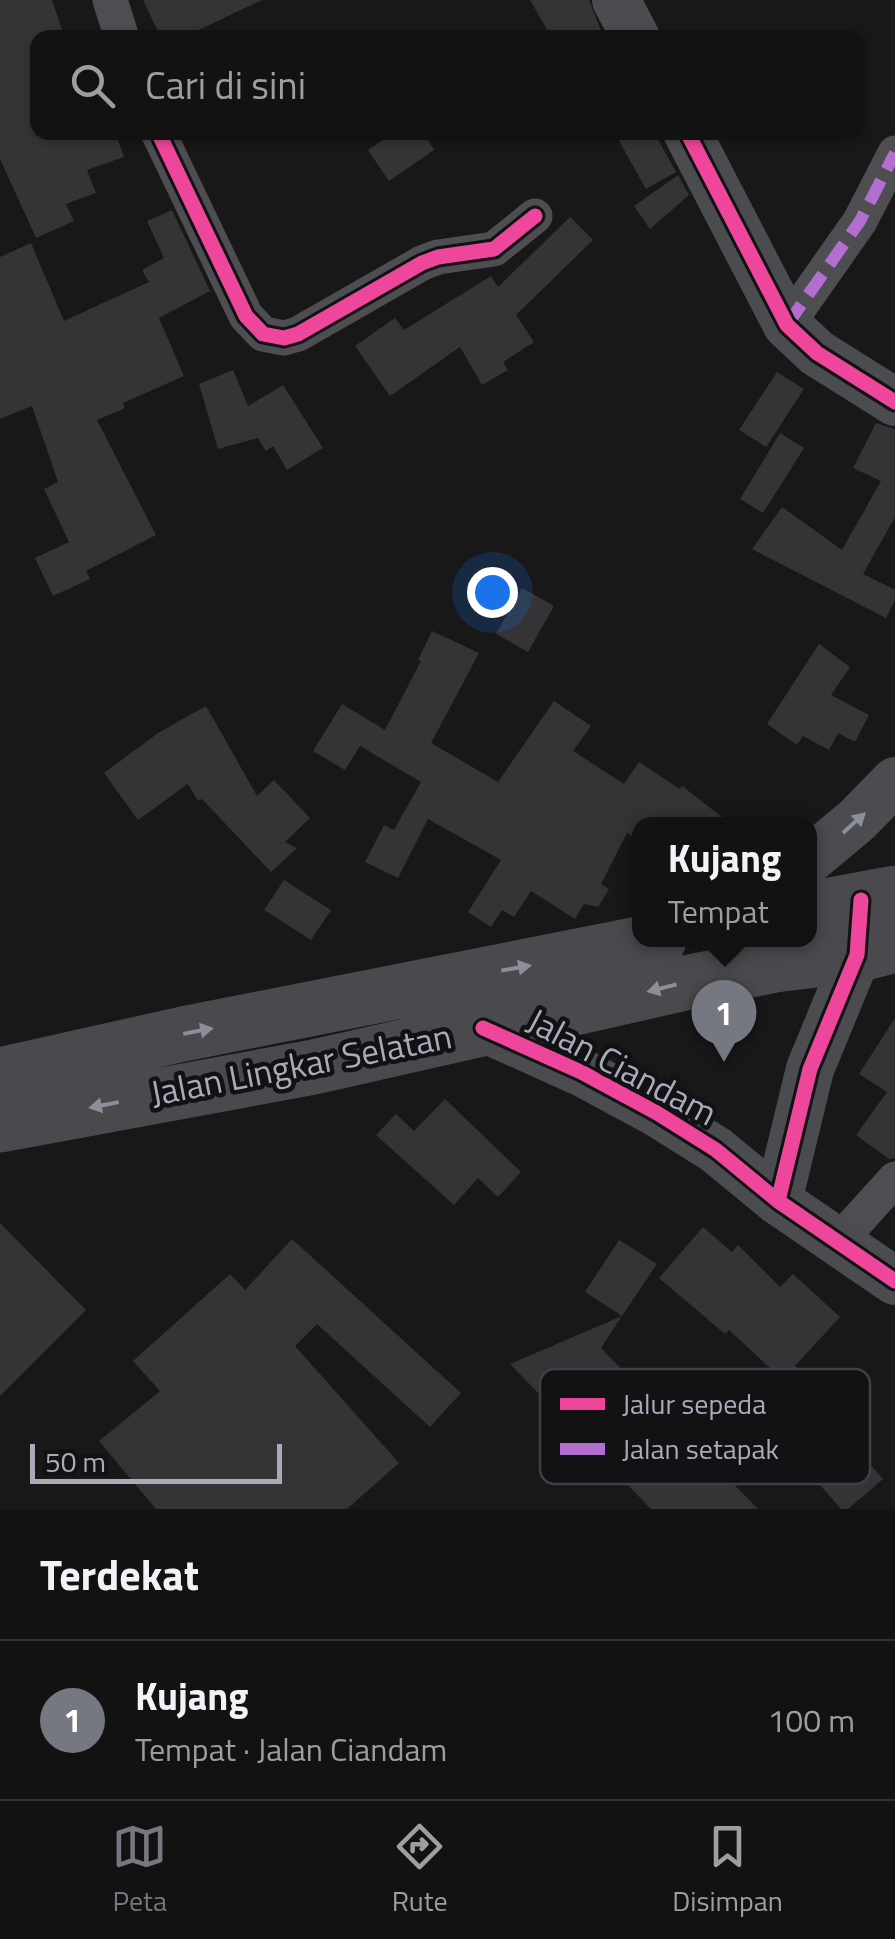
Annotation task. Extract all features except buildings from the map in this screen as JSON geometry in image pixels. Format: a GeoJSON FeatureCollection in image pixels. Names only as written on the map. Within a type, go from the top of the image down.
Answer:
{"type":"FeatureCollection","features":[{"type":"Feature","properties":{"kind":"main road","name":"Jalan Lingkar Selatan"},"geometry":{"type":"LineString","coordinates":[[0,1076],[183,1034],[632,945]]}},
{"type":"Feature","properties":{"kind":"main road","name":"Jalan Lingkar Selatan"},"geometry":{"type":"LineString","coordinates":[[0,1125],[314,1068],[739,972],[876,950]]}},
{"type":"Feature","properties":{"kind":"street"},"geometry":{"type":"LineString","coordinates":[[110,0],[119,30]]}},
{"type":"Feature","properties":{"kind":"street"},"geometry":{"type":"LineString","coordinates":[[616,0],[632,30]]}},
{"type":"Feature","properties":{"kind":"street"},"geometry":{"type":"LineString","coordinates":[[162,140],[246,316],[255,328],[274,338],[298,334],[422,263],[494,249],[535,216]]}},
{"type":"Feature","properties":{"kind":"street"},"geometry":{"type":"LineString","coordinates":[[691,140],[787,325],[817,353],[895,402]]}},
{"type":"Feature","properties":{"kind":"street"},"geometry":{"type":"LineString","coordinates":[[787,325],[860,221],[895,153]]}},
{"type":"Feature","properties":{"kind":"street"},"geometry":{"type":"LineString","coordinates":[[817,853],[858,820],[895,781]]}},
{"type":"Feature","properties":{"kind":"street"},"geometry":{"type":"LineString","coordinates":[[778,1200],[810,1069],[876,950],[855,901]]}},
{"type":"Feature","properties":{"kind":"street","name":"Jalan Ciandam"},"geometry":{"type":"LineString","coordinates":[[482,1028],[581,1072],[657,1112],[716,1150],[778,1200],[895,1281]]}},
{"type":"Feature","properties":{"kind":"street"},"geometry":{"type":"LineString","coordinates":[[838,1242],[895,1179]]}},
{"type":"Feature","properties":{"kind":"marked path"},"geometry":{"type":"LineString","coordinates":[[787,325],[860,221],[895,153]]}},
{"type":"Feature","properties":{"kind":"cycle path"},"geometry":{"type":"LineString","coordinates":[[162,140],[246,316],[263,334],[284,338],[298,334],[422,263],[494,249],[535,216]]}},
{"type":"Feature","properties":{"kind":"cycle path"},"geometry":{"type":"LineString","coordinates":[[691,140],[787,325],[817,353],[895,402]]}},
{"type":"Feature","properties":{"kind":"cycle path"},"geometry":{"type":"LineString","coordinates":[[778,1201],[810,1069],[857,955],[861,900]]}},
{"type":"Feature","properties":{"kind":"cycle path"},"geometry":{"type":"LineString","coordinates":[[483,1028],[581,1072],[657,1113],[716,1150],[778,1201],[895,1281]]}},
{"type":"Feature","properties":{"kind":"place","name":"Kujang"},"geometry":{"type":"Point","coordinates":[724,1062]}}]}
